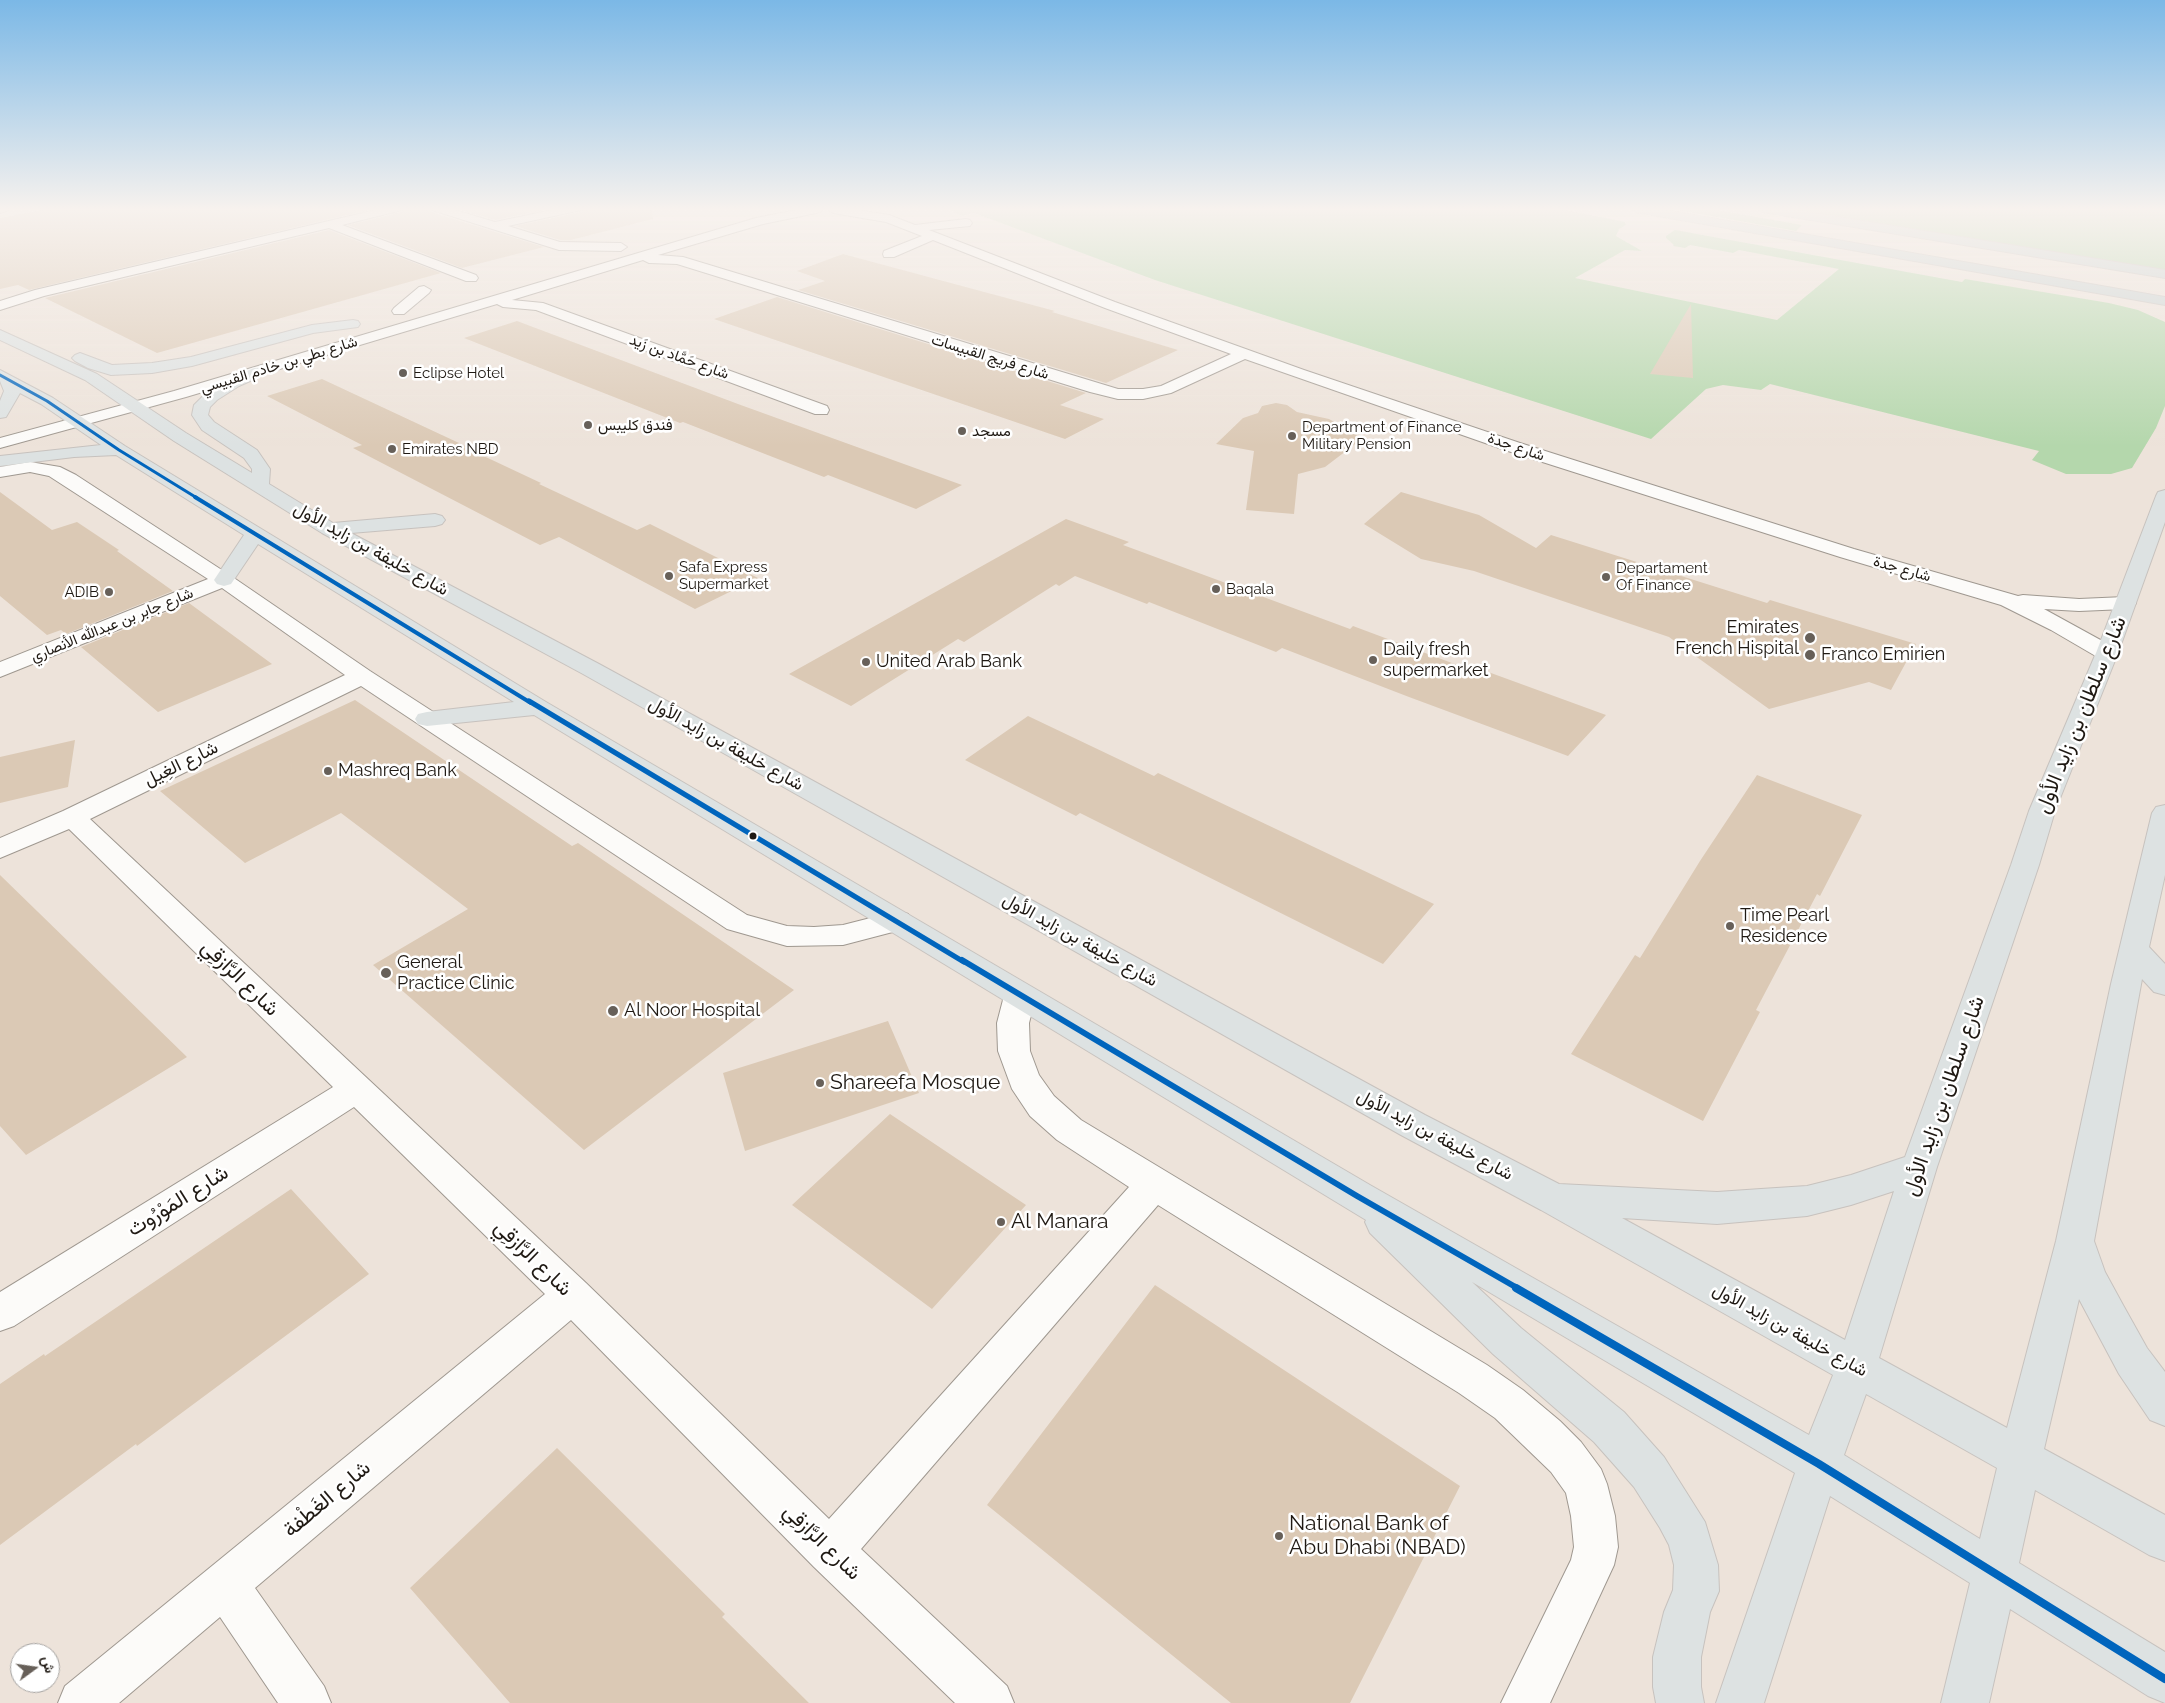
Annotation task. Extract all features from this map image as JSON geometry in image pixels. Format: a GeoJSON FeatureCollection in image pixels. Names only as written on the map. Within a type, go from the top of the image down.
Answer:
{"type":"FeatureCollection","features":[{"type":"Feature","properties":{"kind":"highway"},"geometry":{"type":"LineString","coordinates":[[2076,287],[2108,296],[2153,313]]}},
{"type":"Feature","properties":{"kind":"highway"},"geometry":{"type":"LineString","coordinates":[[2086,287],[2165,302]]}},
{"type":"Feature","properties":{"kind":"highway"},"geometry":{"type":"LineString","coordinates":[[2127,287],[2165,294]]}},
{"type":"Feature","properties":{"kind":"main road"},"geometry":{"type":"LineString","coordinates":[[25,345],[59,350],[101,368],[123,370],[192,361],[312,329],[358,323]]}},
{"type":"Feature","properties":{"kind":"main road","name":"شارع خليفة بن زايد الأول"},"geometry":{"type":"LineString","coordinates":[[0,334],[78,370],[329,529],[591,669],[1405,1120],[1554,1199],[2165,1539]]}},
{"type":"Feature","properties":{"kind":"main road"},"geometry":{"type":"LineString","coordinates":[[260,371],[233,383],[211,397],[202,406],[200,415],[208,426],[251,454],[261,469],[260,486]]}},
{"type":"Feature","properties":{"kind":"main road"},"geometry":{"type":"LineString","coordinates":[[3,377],[538,707],[1357,1196],[1819,1464],[2165,1679]]}},
{"type":"Feature","properties":{"kind":"main road"},"geometry":{"type":"LineString","coordinates":[[3,377],[12,391],[3,421]]}},
{"type":"Feature","properties":{"kind":"main road"},"geometry":{"type":"LineString","coordinates":[[0,461],[66,453],[119,450]]}},
{"type":"Feature","properties":{"kind":"main road","name":"شارع سلطان بن زايد الأول"},"geometry":{"type":"LineString","coordinates":[[1740,1703],[1819,1464],[1856,1367],[1919,1167],[1996,942],[2025,865],[2042,811],[2107,653],[2165,496]]}},
{"type":"Feature","properties":{"kind":"main road"},"geometry":{"type":"LineString","coordinates":[[329,529],[435,520]]}},
{"type":"Feature","properties":{"kind":"main road"},"geometry":{"type":"LineString","coordinates":[[224,580],[255,533]]}},
{"type":"Feature","properties":{"kind":"main road"},"geometry":{"type":"LineString","coordinates":[[427,719],[538,707]]}},
{"type":"Feature","properties":{"kind":"main road"},"geometry":{"type":"LineString","coordinates":[[1965,1703],[2040,1374],[2074,1241],[2134,950],[2165,813]]}},
{"type":"Feature","properties":{"kind":"main road"},"geometry":{"type":"LineString","coordinates":[[2134,950],[2165,984]]}},
{"type":"Feature","properties":{"kind":"main road"},"geometry":{"type":"LineString","coordinates":[[1554,1199],[1717,1208],[1761,1205],[1816,1198],[1851,1190],[1919,1167]]}},
{"type":"Feature","properties":{"kind":"main road"},"geometry":{"type":"LineString","coordinates":[[1357,1196],[1507,1340],[1609,1427],[1649,1472],[1689,1538],[1696,1565],[1696,1591],[1687,1612],[1677,1657],[1680,1703]]}},
{"type":"Feature","properties":{"kind":"main road"},"geometry":{"type":"LineString","coordinates":[[2074,1241],[2088,1278],[2109,1318],[2133,1361],[2165,1406]]}},
{"type":"Feature","properties":{"kind":"street"},"geometry":{"type":"LineString","coordinates":[[0,306],[63,287]]}},
{"type":"Feature","properties":{"kind":"street"},"geometry":{"type":"LineString","coordinates":[[462,292],[468,287]]}},
{"type":"Feature","properties":{"kind":"street","name":"شارع فريج القبيسات"},"geometry":{"type":"LineString","coordinates":[[783,287],[1112,393],[1143,394],[1165,390],[1243,354]]}},
{"type":"Feature","properties":{"kind":"street","name":"شارع جدة"},"geometry":{"type":"LineString","coordinates":[[1065,287],[1243,354],[1514,447],[1847,553],[2009,600],[2059,625],[2107,653]]}},
{"type":"Feature","properties":{"kind":"street"},"geometry":{"type":"LineString","coordinates":[[534,288],[532,297],[538,306]]}},
{"type":"Feature","properties":{"kind":"street","name":"شارع بطي بن خادم القبيسي"},"geometry":{"type":"LineString","coordinates":[[0,443],[64,413],[120,397],[260,371],[534,288]]}},
{"type":"Feature","properties":{"kind":"street"},"geometry":{"type":"LineString","coordinates":[[424,290],[394,312],[434,300]]}},
{"type":"Feature","properties":{"kind":"street","name":"شارع حَمَّاد بن زَيد"},"geometry":{"type":"LineString","coordinates":[[484,304],[538,306],[820,410]]}},
{"type":"Feature","properties":{"kind":"street"},"geometry":{"type":"LineString","coordinates":[[0,319],[0,325]]}},
{"type":"Feature","properties":{"kind":"street","name":"شارع بطي بن خادم القبيسي"},"geometry":{"type":"LineString","coordinates":[[160,382],[358,323]]}},
{"type":"Feature","properties":{"kind":"street"},"geometry":{"type":"LineString","coordinates":[[0,472],[30,467],[54,471],[224,580],[362,676],[718,911],[738,922],[787,936],[814,937],[843,935],[898,921]]}},
{"type":"Feature","properties":{"kind":"street","name":"شارع جابر بن عبدالله الأنصاري"},"geometry":{"type":"LineString","coordinates":[[0,670],[224,580]]}},
{"type":"Feature","properties":{"kind":"street","name":"شارع جدة"},"geometry":{"type":"LineString","coordinates":[[2009,600],[2080,605],[2125,603]]}},
{"type":"Feature","properties":{"kind":"street","name":"شارع الغِيل"},"geometry":{"type":"LineString","coordinates":[[0,849],[72,817],[362,676]]}},
{"type":"Feature","properties":{"kind":"street","name":"شارع الرَّازقِي"},"geometry":{"type":"LineString","coordinates":[[72,817],[572,1295],[830,1551],[990,1703]]}},
{"type":"Feature","properties":{"kind":"street"},"geometry":{"type":"LineString","coordinates":[[1020,996],[1013,1023],[1014,1051],[1024,1080],[1042,1106],[1069,1130],[1473,1379],[1509,1404],[1546,1436],[1586,1484],[1593,1516],[1596,1547],[1592,1565],[1525,1703]]}},
{"type":"Feature","properties":{"kind":"street","name":"شارع المَوْرُوث"},"geometry":{"type":"LineString","coordinates":[[0,1313],[356,1089]]}},
{"type":"Feature","properties":{"kind":"street"},"geometry":{"type":"LineString","coordinates":[[830,1551],[1154,1184]]}},
{"type":"Feature","properties":{"kind":"street","name":"شارع الغَطْفة"},"geometry":{"type":"LineString","coordinates":[[82,1703],[572,1295]]}},
{"type":"Feature","properties":{"kind":"street"},"geometry":{"type":"LineString","coordinates":[[225,1584],[307,1703]]}},
{"type":"Feature","properties":{"kind":"green space"},"geometry":{"type":"Polygon","coordinates":[[[1178,287],[1621,287],[1777,320],[1817,287],[2016,287],[2109,303],[2138,310],[2165,322],[2165,406],[2156,428],[2132,468],[2111,474],[2066,474],[2032,460],[2039,451],[1770,384],[1761,390],[1723,385],[1706,389],[1651,439],[1178,287]]]}},
{"type":"Feature","properties":{"kind":"building"},"geometry":{"type":"Polygon","coordinates":[[[23,287],[40,287],[29,290],[23,287]]]}},
{"type":"Feature","properties":{"kind":"building"},"geometry":{"type":"Polygon","coordinates":[[[89,287],[390,287],[157,353],[45,298],[89,287]]]}},
{"type":"Feature","properties":{"kind":"building"},"geometry":{"type":"Polygon","coordinates":[[[806,287],[967,287],[1055,311],[1052,312],[1178,350],[1106,383],[798,290],[806,287]]]}},
{"type":"Feature","properties":{"kind":"building"},"geometry":{"type":"Polygon","coordinates":[[[777,297],[1086,393],[1060,405],[1104,419],[1065,439],[714,319],[777,297]]]}},
{"type":"Feature","properties":{"kind":"building"},"geometry":{"type":"Polygon","coordinates":[[[1691,304],[1693,378],[1650,374],[1691,304]]]}},
{"type":"Feature","properties":{"kind":"building"},"geometry":{"type":"Polygon","coordinates":[[[517,321],[962,485],[916,509],[828,475],[824,477],[683,422],[680,423],[464,338],[517,321]]]}},
{"type":"Feature","properties":{"kind":"building"},"geometry":{"type":"Polygon","coordinates":[[[322,379],[474,450],[541,483],[539,484],[637,530],[650,524],[758,578],[695,609],[559,537],[540,545],[353,448],[362,445],[267,396],[322,379]]]}},
{"type":"Feature","properties":{"kind":"building","name":"Department of Finance Military Pension"},"geometry":{"type":"Polygon","coordinates":[[[1276,403],[1287,405],[1297,412],[1329,419],[1363,438],[1325,467],[1298,474],[1294,514],[1246,510],[1254,451],[1216,444],[1243,418],[1258,413],[1262,406],[1276,403]]]}},
{"type":"Feature","properties":{"kind":"building"},"geometry":{"type":"Polygon","coordinates":[[[0,492],[52,530],[77,522],[119,550],[117,551],[173,591],[66,634],[61,630],[47,635],[0,596],[0,492]]]}},
{"type":"Feature","properties":{"kind":"building"},"geometry":{"type":"Polygon","coordinates":[[[1401,492],[1479,515],[1536,548],[1551,535],[1767,603],[1770,600],[1916,644],[1891,690],[1869,682],[1769,709],[1669,637],[1474,571],[1421,559],[1364,524],[1401,492]]]}},
{"type":"Feature","properties":{"kind":"building"},"geometry":{"type":"Polygon","coordinates":[[[1066,519],[1129,542],[1123,545],[1350,629],[1353,626],[1476,672],[1480,669],[1606,715],[1568,756],[1282,648],[1276,652],[1149,602],[1147,604],[1075,576],[1059,586],[1056,584],[964,642],[958,639],[851,706],[789,674],[1066,519]]]}},
{"type":"Feature","properties":{"kind":"building"},"geometry":{"type":"Polygon","coordinates":[[[189,603],[272,664],[158,712],[81,647],[189,603]]]}},
{"type":"Feature","properties":{"kind":"building"},"geometry":{"type":"Polygon","coordinates":[[[355,700],[572,846],[578,843],[794,990],[584,1150],[373,965],[468,909],[341,813],[245,863],[160,791],[355,700]]]}},
{"type":"Feature","properties":{"kind":"building"},"geometry":{"type":"Polygon","coordinates":[[[1028,716],[1154,776],[1158,773],[1434,904],[1383,964],[1080,813],[1076,816],[965,760],[1028,716]]]}},
{"type":"Feature","properties":{"kind":"building"},"geometry":{"type":"Polygon","coordinates":[[[75,740],[68,787],[0,803],[0,757],[75,740]]]}},
{"type":"Feature","properties":{"kind":"building"},"geometry":{"type":"Polygon","coordinates":[[[1757,775],[1862,815],[1820,896],[1817,894],[1756,1010],[1760,1012],[1703,1121],[1571,1054],[1635,955],[1640,958],[1700,861],[1757,775]]]}},
{"type":"Feature","properties":{"kind":"building"},"geometry":{"type":"Polygon","coordinates":[[[0,875],[187,1057],[26,1155],[0,1126],[0,875]]]}},
{"type":"Feature","properties":{"kind":"building","name":"Shareefa Mosque"},"geometry":{"type":"Polygon","coordinates":[[[888,1021],[919,1093],[745,1151],[723,1073],[888,1021]]]}},
{"type":"Feature","properties":{"kind":"building"},"geometry":{"type":"Polygon","coordinates":[[[890,1114],[1026,1205],[932,1309],[792,1205],[890,1114]]]}},
{"type":"Feature","properties":{"kind":"building"},"geometry":{"type":"Polygon","coordinates":[[[291,1189],[369,1274],[0,1545],[0,1384],[44,1354],[45,1356],[291,1189]]]}},
{"type":"Feature","properties":{"kind":"building"},"geometry":{"type":"Polygon","coordinates":[[[1155,1285],[1460,1486],[1350,1703],[1231,1703],[987,1505],[1155,1285]]]}},
{"type":"Feature","properties":{"kind":"building"},"geometry":{"type":"Polygon","coordinates":[[[557,1448],[725,1614],[722,1617],[809,1703],[510,1703],[410,1588],[557,1448]]]}},
{"type":"Feature","properties":{"kind":"transit line"},"geometry":{"type":"LineString","coordinates":[[0,375],[47,401],[119,450],[538,707],[1357,1196],[1819,1464],[2165,1679]]}},
{"type":"Feature","properties":{"kind":"place","name":"Eclipse Hotel"},"geometry":{"type":"Point","coordinates":[403,373]}},
{"type":"Feature","properties":{"kind":"place","name":"فندق كليبس"},"geometry":{"type":"Point","coordinates":[588,425]}},
{"type":"Feature","properties":{"kind":"place","name":"مسجد"},"geometry":{"type":"Point","coordinates":[962,431]}},
{"type":"Feature","properties":{"kind":"place","name":"Department of Finance Military Pension"},"geometry":{"type":"Point","coordinates":[1292,436]}},
{"type":"Feature","properties":{"kind":"place","name":"Emirates NBD"},"geometry":{"type":"Point","coordinates":[392,449]}},
{"type":"Feature","properties":{"kind":"place","name":"Safa Express Supermarket"},"geometry":{"type":"Point","coordinates":[669,576]}},
{"type":"Feature","properties":{"kind":"place","name":"Departament Of Finance"},"geometry":{"type":"Point","coordinates":[1606,577]}},
{"type":"Feature","properties":{"kind":"place","name":"Baqala"},"geometry":{"type":"Point","coordinates":[1216,589]}},
{"type":"Feature","properties":{"kind":"place","name":"ADIB"},"geometry":{"type":"Point","coordinates":[109,592]}},
{"type":"Feature","properties":{"kind":"place","name":"Emirates French Hispital"},"geometry":{"type":"Point","coordinates":[1810,638]}},
{"type":"Feature","properties":{"kind":"place","name":"Franco Emirien"},"geometry":{"type":"Point","coordinates":[1810,655]}},
{"type":"Feature","properties":{"kind":"place","name":"Daily fresh supermarket"},"geometry":{"type":"Point","coordinates":[1373,660]}},
{"type":"Feature","properties":{"kind":"place","name":"United Arab Bank"},"geometry":{"type":"Point","coordinates":[866,662]}},
{"type":"Feature","properties":{"kind":"place","name":"Mashreq Bank"},"geometry":{"type":"Point","coordinates":[328,771]}},
{"type":"Feature","properties":{"kind":"place","name":"Time Pearl Residence"},"geometry":{"type":"Point","coordinates":[1730,926]}},
{"type":"Feature","properties":{"kind":"place","name":"General Practice Clinic"},"geometry":{"type":"Point","coordinates":[386,973]}},
{"type":"Feature","properties":{"kind":"place","name":"Al Noor Hospital"},"geometry":{"type":"Point","coordinates":[613,1011]}},
{"type":"Feature","properties":{"kind":"place","name":"Shareefa Mosque"},"geometry":{"type":"Point","coordinates":[820,1083]}},
{"type":"Feature","properties":{"kind":"place","name":"Al Manara"},"geometry":{"type":"Point","coordinates":[1001,1222]}},
{"type":"Feature","properties":{"kind":"place","name":"National Bank of Abu Dhabi (NBAD)"},"geometry":{"type":"Point","coordinates":[1279,1536]}}]}
